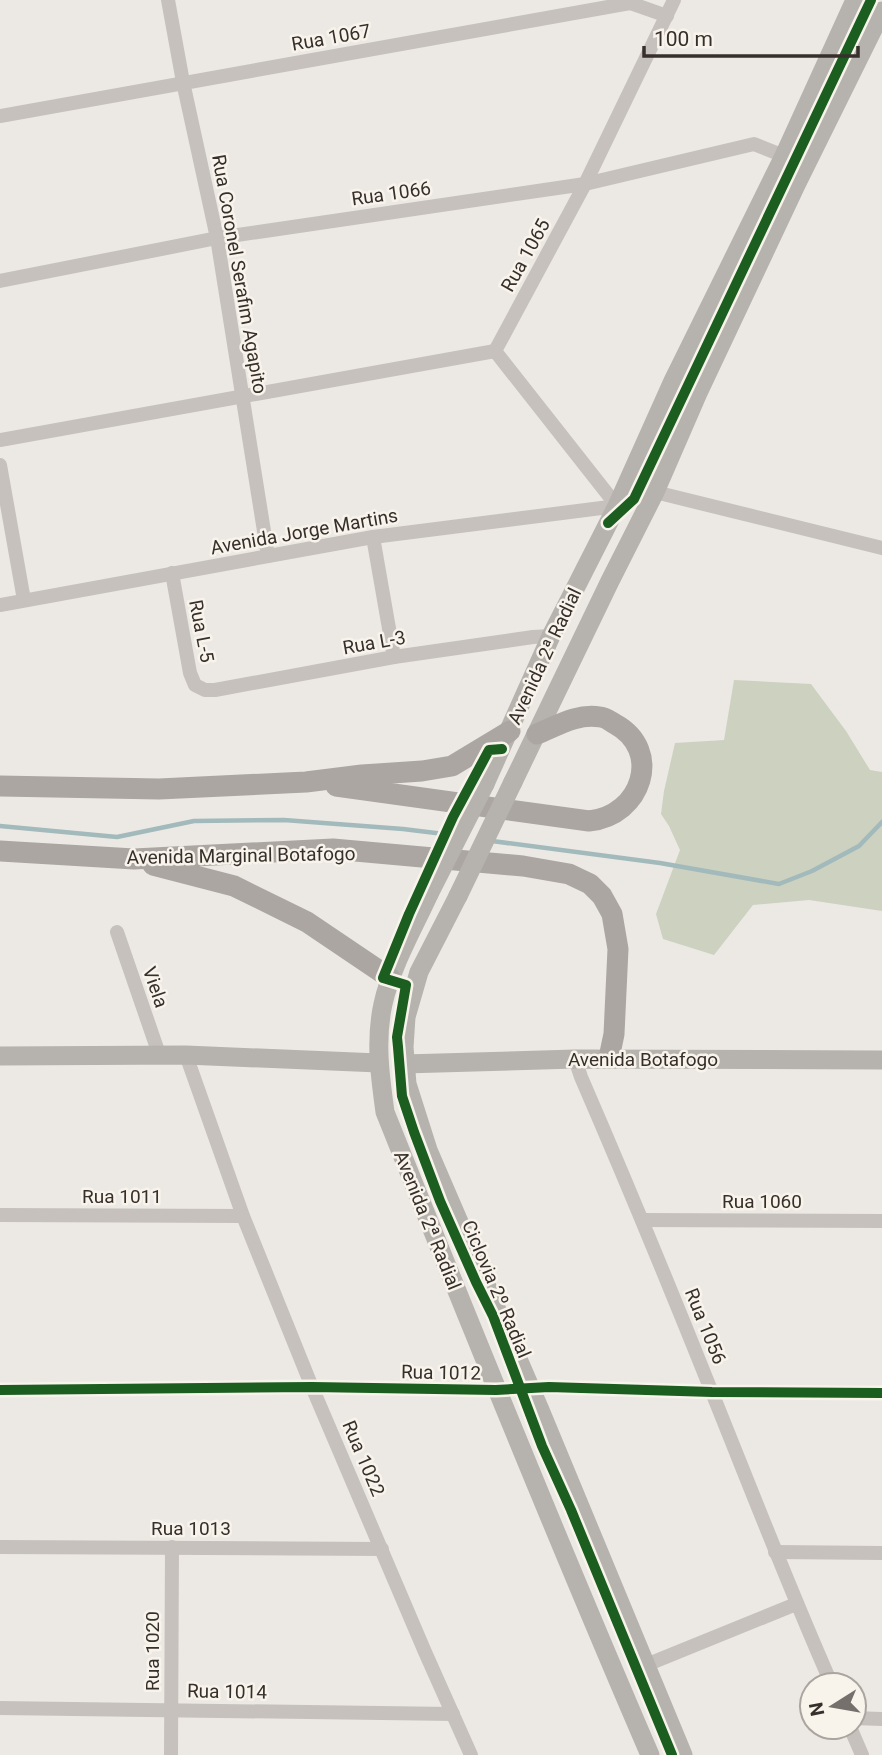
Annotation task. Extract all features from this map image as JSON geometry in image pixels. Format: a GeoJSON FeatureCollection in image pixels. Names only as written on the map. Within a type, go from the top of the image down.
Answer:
{"type":"FeatureCollection","features":[{"type":"Feature","properties":{"kind":"main road","name":"Avenida 2ª Radial"},"geometry":{"type":"LineString","coordinates":[[650,1755],[574,1580],[385,1112],[379,1063],[382,1005],[390,978],[429,894],[485,783],[551,636],[617,506],[673,380],[784,156],[855,0]]}},
{"type":"Feature","properties":{"kind":"main road","name":"Avenida 2ª Radial"},"geometry":{"type":"LineString","coordinates":[[683,1755],[428,1150],[407,1084],[404,1064],[406,1017],[419,972],[655,492],[698,393],[796,185],[882,11]]}},
{"type":"Feature","properties":{"kind":"main road"},"geometry":{"type":"LineString","coordinates":[[610,581],[605,565],[627,518],[617,506]]}},
{"type":"Feature","properties":{"kind":"main road"},"geometry":{"type":"LineString","coordinates":[[306,782],[589,821],[608,818],[632,799],[640,780],[641,768],[637,747],[624,729],[601,717],[575,718],[537,734]]}},
{"type":"Feature","properties":{"kind":"main road"},"geometry":{"type":"LineString","coordinates":[[0,786],[159,789],[306,782],[422,771],[452,766],[510,730]]}},
{"type":"Feature","properties":{"kind":"main road","name":"Avenida Marginal Botafogo"},"geometry":{"type":"LineString","coordinates":[[0,851],[134,859],[333,849],[523,866],[569,874],[590,884],[602,896],[612,914],[618,949],[614,1034],[610,1058]]}},
{"type":"Feature","properties":{"kind":"main road"},"geometry":{"type":"LineString","coordinates":[[134,859],[234,886],[307,922],[390,978]]}},
{"type":"Feature","properties":{"kind":"main road"},"geometry":{"type":"LineString","coordinates":[[0,1056],[159,1054],[379,1063]]}},
{"type":"Feature","properties":{"kind":"main road","name":"Avenida Botafogo"},"geometry":{"type":"LineString","coordinates":[[404,1064],[610,1058],[882,1059]]}},
{"type":"Feature","properties":{"kind":"main road"},"geometry":{"type":"LineString","coordinates":[[496,1390],[511,1344]]}},
{"type":"Feature","properties":{"kind":"street","name":"Rua Coronel Serafim Agapito"},"geometry":{"type":"LineString","coordinates":[[168,0],[217,238],[268,556]]}},
{"type":"Feature","properties":{"kind":"street","name":"Rua 1065"},"geometry":{"type":"LineString","coordinates":[[495,351],[586,184],[674,0]]}},
{"type":"Feature","properties":{"kind":"street","name":"Rua 1067"},"geometry":{"type":"LineString","coordinates":[[0,116],[630,3],[667,16]]}},
{"type":"Feature","properties":{"kind":"street","name":"Rua 1066"},"geometry":{"type":"LineString","coordinates":[[0,281],[217,238],[586,184],[754,144],[784,156]]}},
{"type":"Feature","properties":{"kind":"street"},"geometry":{"type":"LineString","coordinates":[[0,440],[495,351],[617,506]]}},
{"type":"Feature","properties":{"kind":"street"},"geometry":{"type":"LineString","coordinates":[[0,465],[24,600]]}},
{"type":"Feature","properties":{"kind":"street"},"geometry":{"type":"LineString","coordinates":[[655,492],[882,548]]}},
{"type":"Feature","properties":{"kind":"street","name":"Avenida Jorge Martins"},"geometry":{"type":"LineString","coordinates":[[0,605],[373,537],[617,506]]}},
{"type":"Feature","properties":{"kind":"street"},"geometry":{"type":"LineString","coordinates":[[373,537],[394,657]]}},
{"type":"Feature","properties":{"kind":"street","name":"Rua L-5"},"geometry":{"type":"LineString","coordinates":[[172,573],[190,673],[195,685],[205,690]]}},
{"type":"Feature","properties":{"kind":"street","name":"Rua L-3"},"geometry":{"type":"LineString","coordinates":[[205,690],[394,657],[551,636]]}},
{"type":"Feature","properties":{"kind":"street","name":"Viela"},"geometry":{"type":"LineString","coordinates":[[117,932],[159,1054]]}},
{"type":"Feature","properties":{"kind":"street","name":"Rua 1022"},"geometry":{"type":"LineString","coordinates":[[186,1055],[243,1216],[425,1652],[471,1755]]}},
{"type":"Feature","properties":{"kind":"street","name":"Rua 1056"},"geometry":{"type":"LineString","coordinates":[[575,1059],[796,1604],[826,1671]]}},
{"type":"Feature","properties":{"kind":"street","name":"Rua 1011"},"geometry":{"type":"LineString","coordinates":[[0,1215],[243,1216]]}},
{"type":"Feature","properties":{"kind":"street","name":"Rua 1060"},"geometry":{"type":"LineString","coordinates":[[642,1220],[882,1221]]}},
{"type":"Feature","properties":{"kind":"street","name":"Rua 1012"},"geometry":{"type":"LineString","coordinates":[[0,1390],[313,1387],[496,1390],[549,1387],[882,1393]]}},
{"type":"Feature","properties":{"kind":"street","name":"Rua 1013"},"geometry":{"type":"LineString","coordinates":[[0,1547],[382,1549]]}},
{"type":"Feature","properties":{"kind":"street","name":"Rua 1020"},"geometry":{"type":"LineString","coordinates":[[172,1547],[172,1755]]}},
{"type":"Feature","properties":{"kind":"street"},"geometry":{"type":"LineString","coordinates":[[775,1552],[882,1553]]}},
{"type":"Feature","properties":{"kind":"street"},"geometry":{"type":"LineString","coordinates":[[646,1665],[796,1604]]}},
{"type":"Feature","properties":{"kind":"street","name":"Rua 1014"},"geometry":{"type":"LineString","coordinates":[[0,1708],[453,1714]]}},
{"type":"Feature","properties":{"kind":"green space"},"geometry":{"type":"Polygon","coordinates":[[[734,680],[811,684],[846,731],[870,770],[882,772],[882,911],[809,900],[753,905],[714,955],[663,939],[656,914],[680,850],[661,814],[675,743],[724,740],[734,680]]]}},
{"type":"Feature","properties":{"kind":"waterway"},"geometry":{"type":"LineString","coordinates":[[0,826],[117,837],[194,821],[284,820],[452,835]]}},
{"type":"Feature","properties":{"kind":"waterway"},"geometry":{"type":"LineString","coordinates":[[492,841],[660,863],[779,884],[812,871],[859,846],[882,822]]}},
{"type":"Feature","properties":{"kind":"cycle path"},"geometry":{"type":"LineString","coordinates":[[608,523],[634,499],[871,0]]}},
{"type":"Feature","properties":{"kind":"cycle path","name":"Ciclovia 2º Radial"},"geometry":{"type":"LineString","coordinates":[[502,749],[489,750],[453,817],[383,978],[406,985],[397,1037],[402,1096],[440,1201],[493,1316],[542,1446],[672,1755]]}},
{"type":"Feature","properties":{"kind":"cycle path"},"geometry":{"type":"LineString","coordinates":[[0,1390],[312,1387],[496,1390],[549,1387],[882,1393]]}}]}
